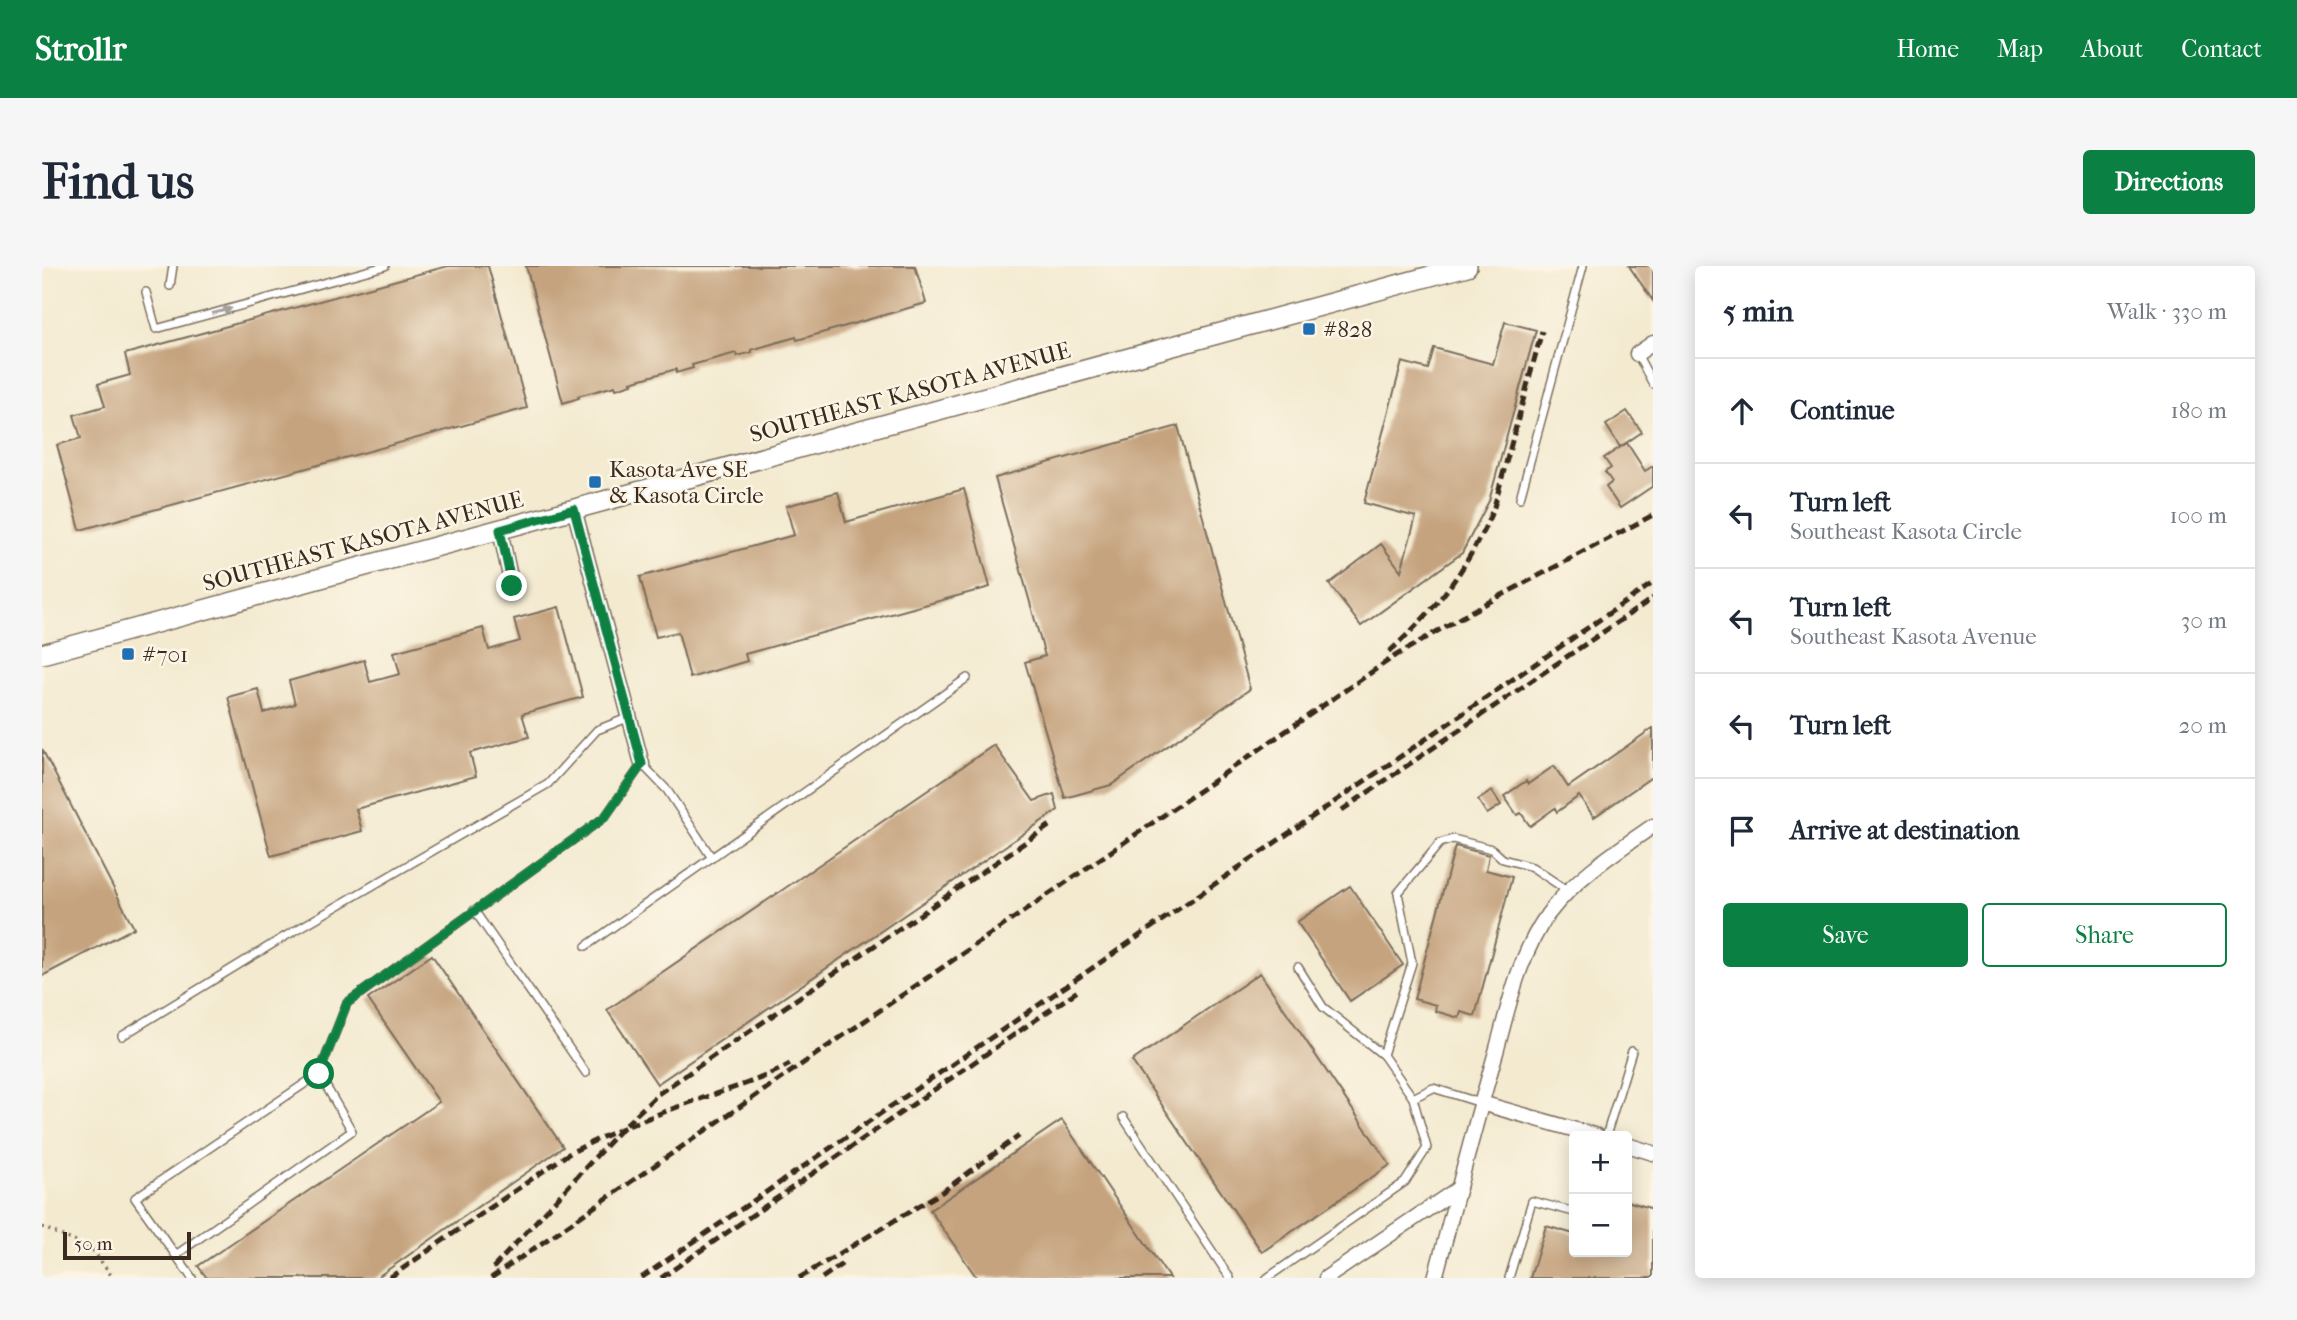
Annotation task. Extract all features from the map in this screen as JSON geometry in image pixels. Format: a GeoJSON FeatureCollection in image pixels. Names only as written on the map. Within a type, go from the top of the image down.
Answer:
{"type":"FeatureCollection","features":[{"type":"Feature","properties":{"kind":"street","name":"SOUTHEAST KASOTA AVENUE"},"geometry":{"type":"LineString","coordinates":[[42,654],[1467,266]]}},
{"type":"Feature","properties":{"kind":"street"},"geometry":{"type":"LineString","coordinates":[[1637,354],[1653,343]]}},
{"type":"Feature","properties":{"kind":"street"},"geometry":{"type":"LineString","coordinates":[[574,509],[642,764]]}},
{"type":"Feature","properties":{"kind":"street"},"geometry":{"type":"LineString","coordinates":[[500,530],[512,586]]}},
{"type":"Feature","properties":{"kind":"street"},"geometry":{"type":"LineString","coordinates":[[1435,1278],[1481,1103],[1526,953],[1542,923],[1568,891],[1590,870],[1653,826]]}},
{"type":"Feature","properties":{"kind":"street"},"geometry":{"type":"LineString","coordinates":[[1481,1103],[1579,1131]]}},
{"type":"Feature","properties":{"kind":"street"},"geometry":{"type":"LineString","coordinates":[[1632,1147],[1653,1153]]}},
{"type":"Feature","properties":{"kind":"street"},"geometry":{"type":"LineString","coordinates":[[1326,1278],[1458,1188]]}},
{"type":"Feature","properties":{"kind":"lane"},"geometry":{"type":"LineString","coordinates":[[170,286],[173,266]]}},
{"type":"Feature","properties":{"kind":"lane"},"geometry":{"type":"LineString","coordinates":[[146,292],[156,330],[385,266]]}},
{"type":"Feature","properties":{"kind":"lane"},"geometry":{"type":"LineString","coordinates":[[1520,498],[1583,266]]}},
{"type":"Feature","properties":{"kind":"lane"},"geometry":{"type":"LineString","coordinates":[[1637,354],[1653,384]]}},
{"type":"Feature","properties":{"kind":"lane"},"geometry":{"type":"LineString","coordinates":[[586,946],[967,678]]}},
{"type":"Feature","properties":{"kind":"lane"},"geometry":{"type":"LineString","coordinates":[[122,1036],[284,937],[548,784],[597,730],[629,717]]}},
{"type":"Feature","properties":{"kind":"lane"},"geometry":{"type":"LineString","coordinates":[[192,1278],[135,1198],[319,1074],[347,1003],[605,817],[642,764],[667,790],[712,858]]}},
{"type":"Feature","properties":{"kind":"lane"},"geometry":{"type":"LineString","coordinates":[[1383,1055],[1412,963],[1398,893],[1440,843],[1453,839],[1492,849],[1503,859],[1532,867],[1568,891]]}},
{"type":"Feature","properties":{"kind":"lane"},"geometry":{"type":"LineString","coordinates":[[474,910],[586,1073]]}},
{"type":"Feature","properties":{"kind":"lane"},"geometry":{"type":"LineString","coordinates":[[1267,1278],[1405,1182],[1427,1148],[1413,1098],[1383,1055],[1323,1007],[1298,967]]}},
{"type":"Feature","properties":{"kind":"lane"},"geometry":{"type":"LineString","coordinates":[[1608,1131],[1632,1051]]}},
{"type":"Feature","properties":{"kind":"lane"},"geometry":{"type":"LineString","coordinates":[[177,1254],[352,1131],[319,1074]]}},
{"type":"Feature","properties":{"kind":"lane"},"geometry":{"type":"LineString","coordinates":[[1413,1098],[1433,1088],[1481,1103]]}},
{"type":"Feature","properties":{"kind":"lane"},"geometry":{"type":"LineString","coordinates":[[1123,1117],[1230,1278]]}},
{"type":"Feature","properties":{"kind":"lane"},"geometry":{"type":"LineString","coordinates":[[1509,1278],[1532,1201],[1569,1211]]}},
{"type":"Feature","properties":{"kind":"path"},"geometry":{"type":"LineString","coordinates":[[42,1227],[92,1250],[113,1278]]}},
{"type":"Feature","properties":{"kind":"building"},"geometry":{"type":"Polygon","coordinates":[[[448,266],[488,266],[527,408],[80,530],[57,445],[81,438],[74,415],[105,406],[98,384],[130,375],[125,354],[448,266]]]}},
{"type":"Feature","properties":{"kind":"building"},"geometry":{"type":"Polygon","coordinates":[[[526,266],[915,266],[926,303],[797,340],[796,337],[737,356],[736,353],[692,365],[693,368],[676,373],[676,369],[616,389],[615,386],[578,396],[579,398],[563,403],[526,266]]]}},
{"type":"Feature","properties":{"kind":"building"},"geometry":{"type":"Polygon","coordinates":[[[1629,266],[1653,266],[1653,301],[1629,266]]]}},
{"type":"Feature","properties":{"kind":"building"},"geometry":{"type":"Polygon","coordinates":[[[1505,322],[1536,330],[1489,501],[1462,553],[1361,626],[1329,584],[1381,544],[1401,571],[1416,517],[1364,503],[1402,362],[1428,369],[1434,348],[1493,364],[1505,322]]]}},
{"type":"Feature","properties":{"kind":"building"},"geometry":{"type":"Polygon","coordinates":[[[1627,411],[1642,432],[1620,447],[1606,425],[1627,411]]]}},
{"type":"Feature","properties":{"kind":"building"},"geometry":{"type":"Polygon","coordinates":[[[1178,426],[1250,689],[1111,785],[1065,798],[1025,662],[1045,656],[995,478],[1178,426]]]}},
{"type":"Feature","properties":{"kind":"building"},"geometry":{"type":"Polygon","coordinates":[[[1627,443],[1645,471],[1653,466],[1653,486],[1620,508],[1606,487],[1612,482],[1605,472],[1611,468],[1604,458],[1627,443]]]}},
{"type":"Feature","properties":{"kind":"building"},"geometry":{"type":"Polygon","coordinates":[[[964,489],[990,587],[745,654],[747,661],[690,678],[678,632],[656,637],[640,577],[794,535],[786,506],[838,492],[846,522],[964,489]]]}},
{"type":"Feature","properties":{"kind":"building"},"geometry":{"type":"Polygon","coordinates":[[[559,607],[583,697],[522,714],[529,737],[470,753],[476,776],[356,809],[362,831],[271,856],[228,697],[258,689],[264,713],[295,704],[289,681],[364,660],[370,682],[400,674],[394,652],[483,628],[489,650],[520,641],[514,619],[559,607]]]}},
{"type":"Feature","properties":{"kind":"building"},"geometry":{"type":"Polygon","coordinates":[[[1653,728],[1653,776],[1594,817],[1579,796],[1557,812],[1555,808],[1530,826],[1521,813],[1517,815],[1504,796],[1554,766],[1568,787],[1653,728]]]}},
{"type":"Feature","properties":{"kind":"building"},"geometry":{"type":"Polygon","coordinates":[[[994,745],[1034,801],[1054,794],[1058,810],[657,1084],[607,1010],[994,745]]]}},
{"type":"Feature","properties":{"kind":"building"},"geometry":{"type":"Polygon","coordinates":[[[42,749],[134,928],[42,976],[42,749]]]}},
{"type":"Feature","properties":{"kind":"building"},"geometry":{"type":"Polygon","coordinates":[[[1492,791],[1501,805],[1487,814],[1478,800],[1492,791]]]}},
{"type":"Feature","properties":{"kind":"building"},"geometry":{"type":"Polygon","coordinates":[[[1455,846],[1489,855],[1486,870],[1512,877],[1475,1016],[1461,1012],[1459,1018],[1435,1011],[1436,1005],[1414,999],[1455,846]]]}},
{"type":"Feature","properties":{"kind":"building"},"geometry":{"type":"Polygon","coordinates":[[[1350,886],[1403,965],[1350,1001],[1297,922],[1350,886]]]}},
{"type":"Feature","properties":{"kind":"building"},"geometry":{"type":"Polygon","coordinates":[[[432,955],[563,1147],[376,1278],[207,1278],[198,1266],[439,1102],[368,999],[432,955]]]}},
{"type":"Feature","properties":{"kind":"building"},"geometry":{"type":"Polygon","coordinates":[[[1260,973],[1390,1165],[1262,1252],[1132,1061],[1260,973]]]}},
{"type":"Feature","properties":{"kind":"building"},"geometry":{"type":"Polygon","coordinates":[[[1062,1120],[1169,1278],[977,1278],[930,1210],[1062,1120]]]}},
{"type":"Feature","properties":{"kind":"building"},"geometry":{"type":"Polygon","coordinates":[[[1632,1203],[1653,1209],[1653,1278],[1530,1278],[1546,1226],[1569,1233],[1569,1257],[1632,1257],[1632,1203]]]}},
{"type":"Feature","properties":{"kind":"railway"},"geometry":{"type":"LineString","coordinates":[[1389,652],[1437,603],[1462,568],[1484,529],[1494,507],[1542,331]]}},
{"type":"Feature","properties":{"kind":"railway"},"geometry":{"type":"LineString","coordinates":[[491,1278],[1395,656],[1472,611],[1653,515]]}},
{"type":"Feature","properties":{"kind":"railway"},"geometry":{"type":"LineString","coordinates":[[641,1278],[1653,583]]}},
{"type":"Feature","properties":{"kind":"railway"},"geometry":{"type":"LineString","coordinates":[[1342,810],[1653,598]]}},
{"type":"Feature","properties":{"kind":"railway"},"geometry":{"type":"LineString","coordinates":[[493,1268],[622,1128],[658,1094],[1052,824]]}},
{"type":"Feature","properties":{"kind":"railway"},"geometry":{"type":"LineString","coordinates":[[661,1278],[1079,990]]}},
{"type":"Feature","properties":{"kind":"railway"},"geometry":{"type":"LineString","coordinates":[[389,1278],[565,1156],[645,1119],[755,1080],[790,1064]]}},
{"type":"Feature","properties":{"kind":"railway"},"geometry":{"type":"LineString","coordinates":[[799,1278],[942,1192],[1019,1136]]}},
{"type":"Feature","properties":{"kind":"railway"},"geometry":{"type":"LineString","coordinates":[[822,1278],[842,1264]]}},
{"type":"Feature","properties":{"kind":"place","name":"#828"},"geometry":{"type":"Point","coordinates":[1309,329]}},
{"type":"Feature","properties":{"kind":"place","name":"Kasota Ave SE & Kasota Circle"},"geometry":{"type":"Point","coordinates":[595,482]}},
{"type":"Feature","properties":{"kind":"place","name":"#701"},"geometry":{"type":"Point","coordinates":[128,654]}},
{"type":"Feature","properties":{"kind":"route"},"geometry":{"type":"LineString","coordinates":[[319,1074],[347,1003],[605,817],[642,764],[574,509],[500,530],[512,586]]}}]}
